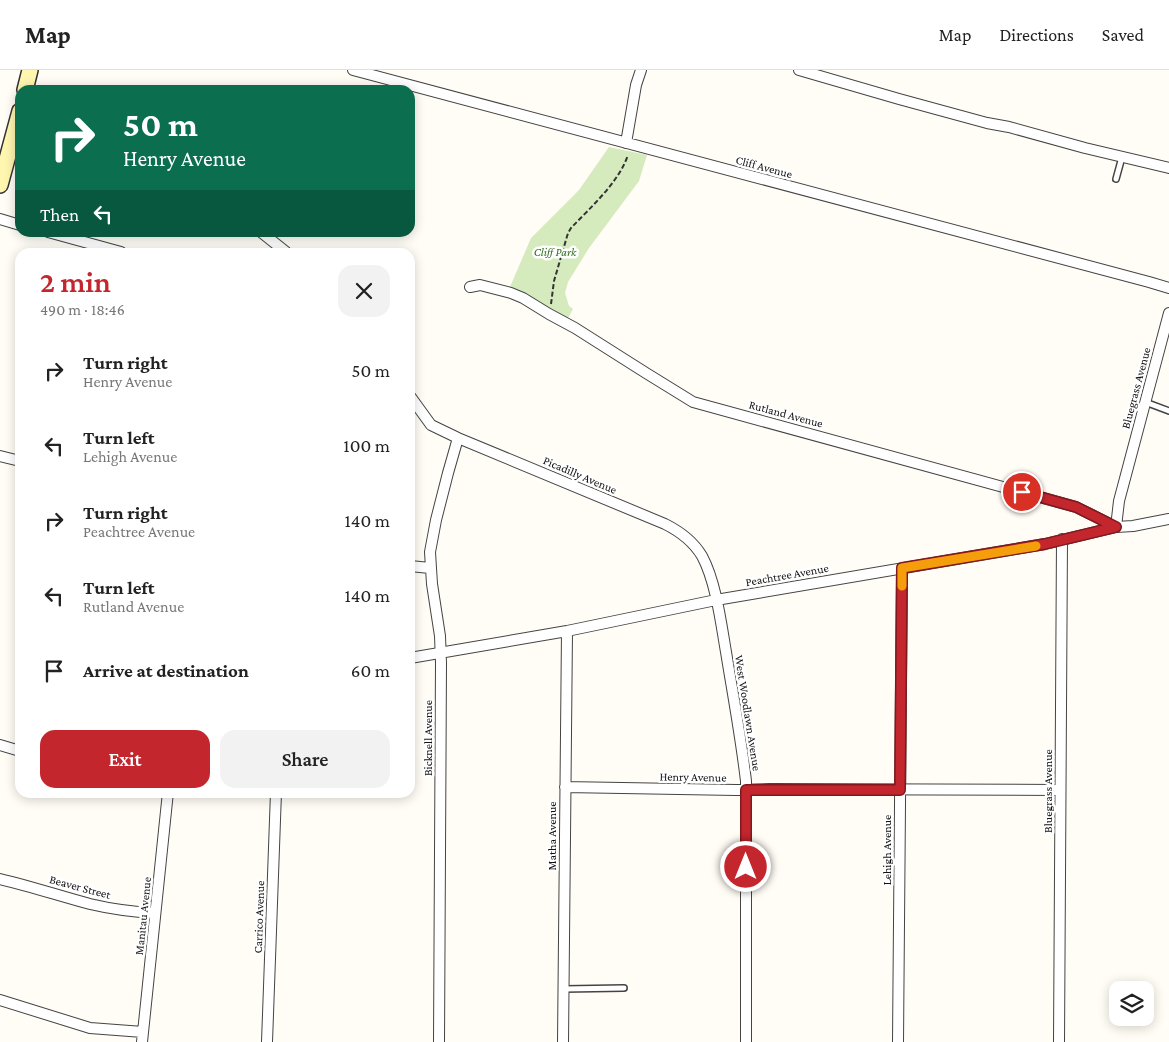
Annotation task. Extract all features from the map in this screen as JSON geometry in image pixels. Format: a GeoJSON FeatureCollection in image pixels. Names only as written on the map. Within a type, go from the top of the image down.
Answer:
{"type":"FeatureCollection","features":[{"type":"Feature","properties":{"kind":"street"},"geometry":{"type":"LineString","coordinates":[[26,85],[30,70]]}},
{"type":"Feature","properties":{"kind":"street","name":"Cliff Avenue"},"geometry":{"type":"LineString","coordinates":[[352,70],[408,85]]}},
{"type":"Feature","properties":{"kind":"street"},"geometry":{"type":"LineString","coordinates":[[628,144],[633,100],[641,70]]}},
{"type":"Feature","properties":{"kind":"street"},"geometry":{"type":"LineString","coordinates":[[800,70],[987,123],[1169,168]]}},
{"type":"Feature","properties":{"kind":"street","name":"Cliff Avenue"},"geometry":{"type":"LineString","coordinates":[[415,87],[1169,288]]}},
{"type":"Feature","properties":{"kind":"street"},"geometry":{"type":"LineString","coordinates":[[0,185],[15,129]]}},
{"type":"Feature","properties":{"kind":"street"},"geometry":{"type":"LineString","coordinates":[[0,220],[15,224]]}},
{"type":"Feature","properties":{"kind":"street"},"geometry":{"type":"LineString","coordinates":[[66,237],[106,248]]}},
{"type":"Feature","properties":{"kind":"street"},"geometry":{"type":"LineString","coordinates":[[267,237],[281,248]]}},
{"type":"Feature","properties":{"kind":"street","name":"Rutland Avenue"},"geometry":{"type":"LineString","coordinates":[[470,288],[480,285],[511,292],[523,298],[575,328],[693,402],[1076,507],[1116,527]]}},
{"type":"Feature","properties":{"kind":"street","name":"Bluegrass Avenue"},"geometry":{"type":"LineString","coordinates":[[1116,527],[1119,501],[1169,313]]}},
{"type":"Feature","properties":{"kind":"street","name":"Picadilly Avenue"},"geometry":{"type":"LineString","coordinates":[[415,403],[431,425],[677,531],[690,540],[703,558],[712,582],[716,600]]}},
{"type":"Feature","properties":{"kind":"street","name":"Bicknell Avenue"},"geometry":{"type":"LineString","coordinates":[[439,1042],[440,636],[430,568],[430,552],[436,520],[458,438]]}},
{"type":"Feature","properties":{"kind":"street"},"geometry":{"type":"LineString","coordinates":[[0,456],[15,460]]}},
{"type":"Feature","properties":{"kind":"street","name":"Peachtree Avenue"},"geometry":{"type":"LineString","coordinates":[[415,657],[567,631],[716,600],[1045,544],[1116,527],[1133,526],[1169,519]]}},
{"type":"Feature","properties":{"kind":"street","name":"Bluegrass Avenue"},"geometry":{"type":"LineString","coordinates":[[1059,1042],[1062,539]]}},
{"type":"Feature","properties":{"kind":"street"},"geometry":{"type":"LineString","coordinates":[[415,566],[430,568]]}},
{"type":"Feature","properties":{"kind":"street","name":"Lehigh Avenue"},"geometry":{"type":"LineString","coordinates":[[898,1042],[902,568]]}},
{"type":"Feature","properties":{"kind":"street","name":"West Woodlawn Avenue"},"geometry":{"type":"LineString","coordinates":[[716,600],[743,752],[746,790],[746,1042]]}},
{"type":"Feature","properties":{"kind":"street","name":"Matha Avenue"},"geometry":{"type":"LineString","coordinates":[[563,1042],[567,631]]}},
{"type":"Feature","properties":{"kind":"street"},"geometry":{"type":"LineString","coordinates":[[0,745],[15,750]]}},
{"type":"Feature","properties":{"kind":"street","name":"Henry Avenue"},"geometry":{"type":"LineString","coordinates":[[564,787],[746,790],[1060,790]]}},
{"type":"Feature","properties":{"kind":"street","name":"Manitau Avenue"},"geometry":{"type":"LineString","coordinates":[[142,1037],[167,798]]}},
{"type":"Feature","properties":{"kind":"street","name":"Carrico Avenue"},"geometry":{"type":"LineString","coordinates":[[268,1042],[276,798]]}},
{"type":"Feature","properties":{"kind":"street","name":"Beaver Street"},"geometry":{"type":"LineString","coordinates":[[0,879],[90,904],[156,914]]}},
{"type":"Feature","properties":{"kind":"street"},"geometry":{"type":"LineString","coordinates":[[0,1000],[90,1028],[142,1037]]}},
{"type":"Feature","properties":{"kind":"lane"},"geometry":{"type":"LineString","coordinates":[[1116,179],[1122,157]]}},
{"type":"Feature","properties":{"kind":"lane"},"geometry":{"type":"LineString","coordinates":[[1145,402],[1169,412]]}},
{"type":"Feature","properties":{"kind":"lane"},"geometry":{"type":"LineString","coordinates":[[563,989],[624,988]]}},
{"type":"Feature","properties":{"kind":"path"},"geometry":{"type":"LineString","coordinates":[[549,314],[554,282],[565,240],[571,228],[612,183],[627,157],[628,144]]}},
{"type":"Feature","properties":{"kind":"green space","name":"Cliff Park"},"geometry":{"type":"Polygon","coordinates":[[[609,147],[647,155],[639,181],[589,248],[568,282],[565,293],[569,306],[573,309],[567,320],[521,291],[510,287],[531,238],[579,190],[609,147]]]}},
{"type":"Feature","properties":{"kind":"slow traffic"},"geometry":{"type":"LineString","coordinates":[[902,586],[902,568],[1036,546]]}},
{"type":"Feature","properties":{"kind":"route"},"geometry":{"type":"LineString","coordinates":[[746,867],[746,790],[900,790],[902,568],[1045,544],[1116,527],[1076,507],[1022,492]]}}]}
